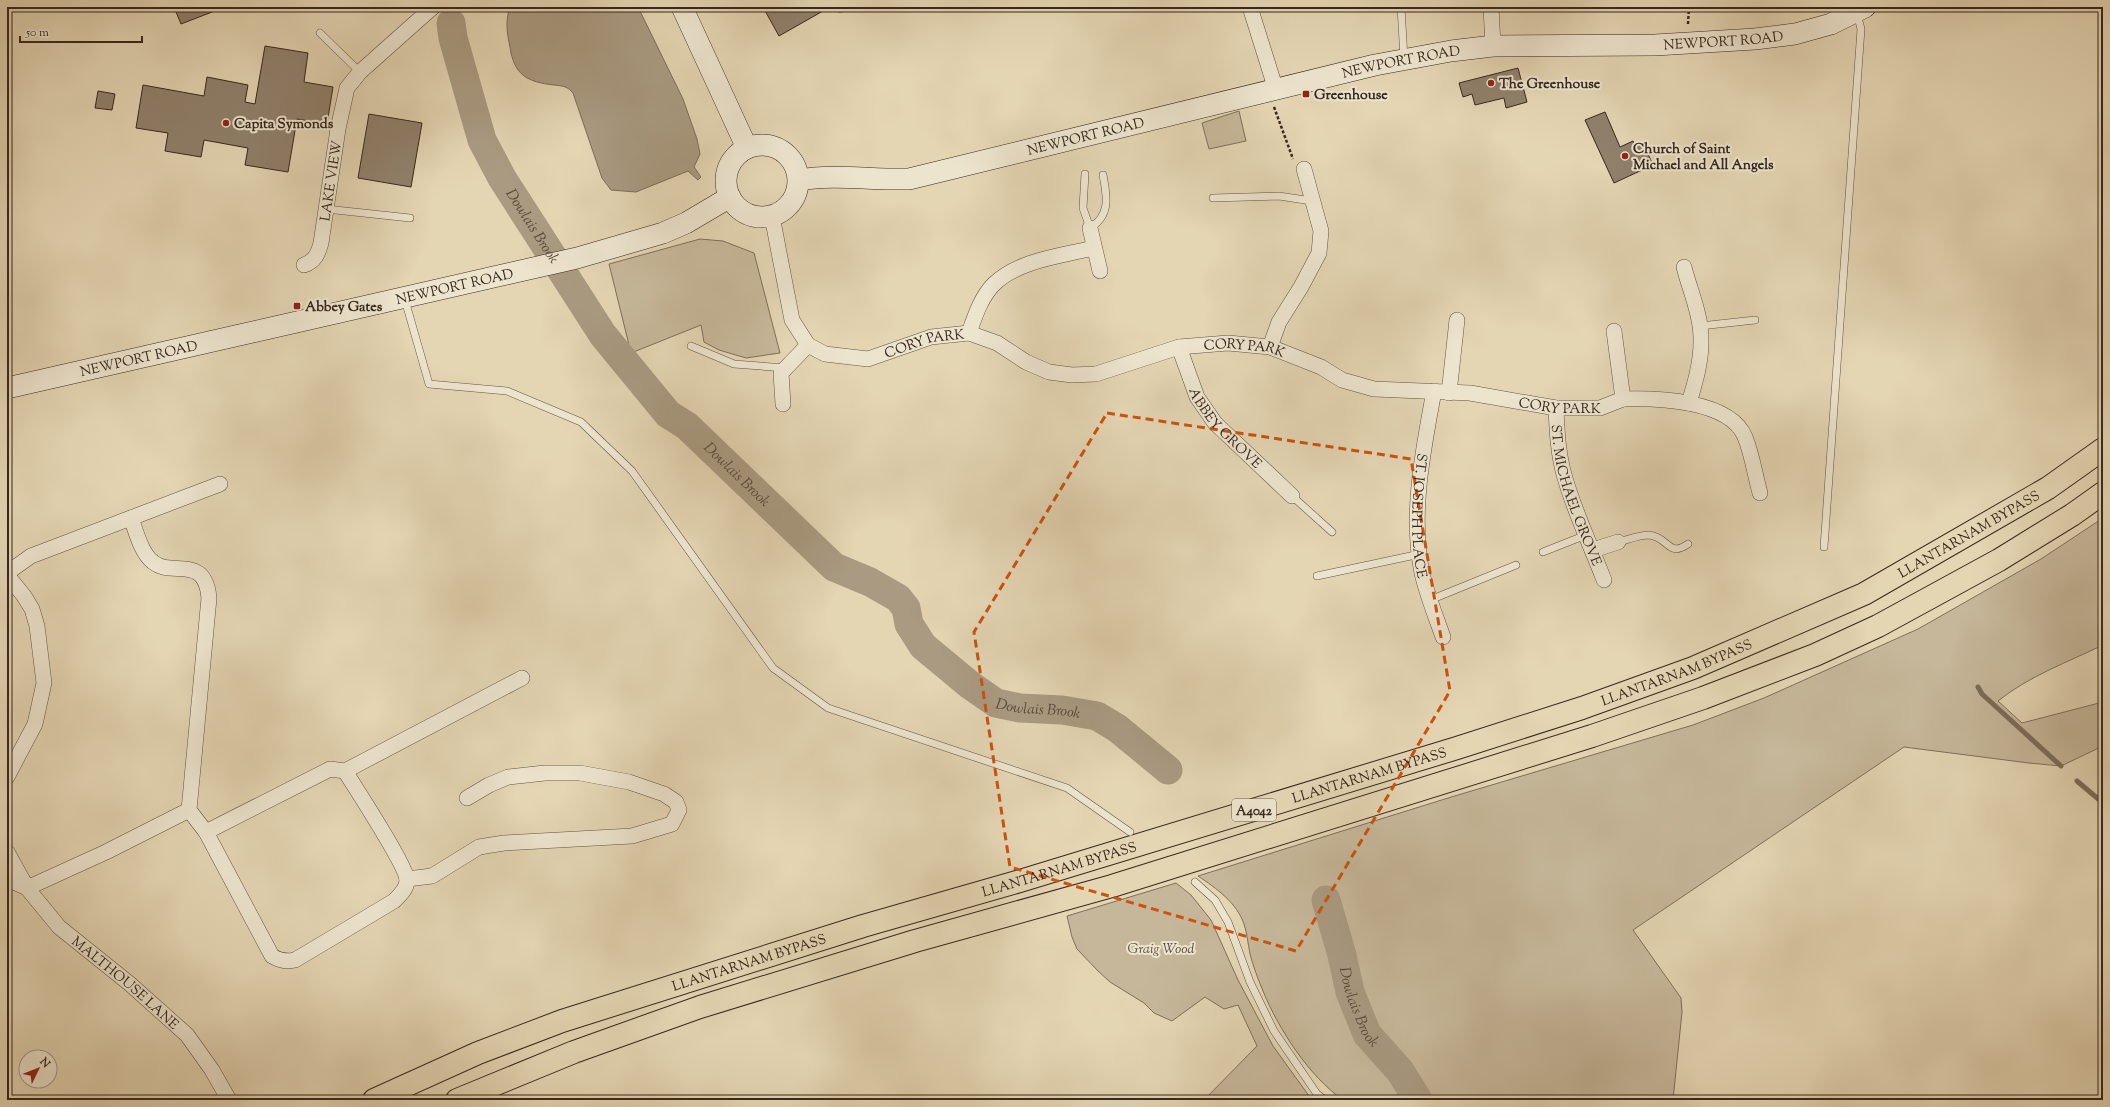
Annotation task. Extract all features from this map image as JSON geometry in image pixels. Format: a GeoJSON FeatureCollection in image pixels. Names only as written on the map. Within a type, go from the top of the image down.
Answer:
{"type":"FeatureCollection","features":[{"type":"Feature","properties":{"kind":"highway","name":"LLANTARNAM BYPASS"},"geometry":{"type":"LineString","coordinates":[[374,1100],[478,1053],[562,1020],[863,926],[1020,881],[1458,748],[1582,708],[1693,668],[1864,594],[2048,488],[2103,449]]}},
{"type":"Feature","properties":{"kind":"highway","name":"LLANTARNAM BYPASS"},"geometry":{"type":"LineString","coordinates":[[457,1100],[574,1052],[700,1008],[915,941],[1112,886],[1592,736],[1703,698],[1815,655],[1878,626],[1999,560],[2072,515],[2103,493]]}},
{"type":"Feature","properties":{"kind":"street","name":"LAKE VIEW"},"geometry":{"type":"LineString","coordinates":[[304,265],[312,262],[318,254],[321,243],[338,130],[347,88],[360,72],[433,7]]}},
{"type":"Feature","properties":{"kind":"street"},"geometry":{"type":"LineString","coordinates":[[682,7],[747,148]]}},
{"type":"Feature","properties":{"kind":"street"},"geometry":{"type":"LineString","coordinates":[[1250,7],[1272,91]]}},
{"type":"Feature","properties":{"kind":"street"},"geometry":{"type":"LineString","coordinates":[[1491,7],[1493,46]]}},
{"type":"Feature","properties":{"kind":"street","name":"NEWPORT ROAD"},"geometry":{"type":"LineString","coordinates":[[799,180],[817,177],[881,180],[908,179],[1404,58],[1493,46],[1655,45],[1755,38],[1802,32],[1832,24],[1861,10]]}},
{"type":"Feature","properties":{"kind":"street"},"geometry":{"type":"LineString","coordinates":[[759,145],[771,146],[782,150],[791,158],[796,168],[799,180],[797,192],[792,203],[783,211],[772,216],[752,216],[743,212],[730,197],[726,186],[730,164],[738,154],[747,148],[759,145]]}},
{"type":"Feature","properties":{"kind":"street"},"geometry":{"type":"LineString","coordinates":[[1270,347],[1279,322],[1308,276],[1319,254],[1321,231],[1304,169]]}},
{"type":"Feature","properties":{"kind":"street","name":"NEWPORT ROAD"},"geometry":{"type":"LineString","coordinates":[[7,388],[576,258],[663,233],[686,223],[730,197]]}},
{"type":"Feature","properties":{"kind":"street"},"geometry":{"type":"LineString","coordinates":[[772,216],[792,320],[808,345],[781,373],[783,404]]}},
{"type":"Feature","properties":{"kind":"street"},"geometry":{"type":"LineString","coordinates":[[1090,228],[1093,248],[1100,271]]}},
{"type":"Feature","properties":{"kind":"street"},"geometry":{"type":"LineString","coordinates":[[969,333],[979,306],[994,284],[1017,269],[1093,248]]}},
{"type":"Feature","properties":{"kind":"street"},"geometry":{"type":"LineString","coordinates":[[1684,267],[1699,326],[1701,342],[1698,373],[1689,403]]}},
{"type":"Feature","properties":{"kind":"street"},"geometry":{"type":"LineString","coordinates":[[1449,393],[1457,320]]}},
{"type":"Feature","properties":{"kind":"street"},"geometry":{"type":"LineString","coordinates":[[1614,331],[1623,399]]}},
{"type":"Feature","properties":{"kind":"street","name":"CORY PARK"},"geometry":{"type":"LineString","coordinates":[[808,345],[825,354],[868,359],[931,337],[969,333],[997,343],[1026,362],[1049,372],[1072,375],[1096,374],[1179,347],[1228,343],[1270,347],[1321,367],[1342,380],[1374,388],[1470,393],[1556,408],[1600,408],[1623,399],[1649,398],[1689,403],[1713,410],[1732,420],[1745,436],[1760,493]]}},
{"type":"Feature","properties":{"kind":"street","name":"ABBEY GROVE"},"geometry":{"type":"LineString","coordinates":[[1179,347],[1192,385],[1208,414],[1227,436],[1292,496]]}},
{"type":"Feature","properties":{"kind":"street","name":"ST. JOSEPH PLACE"},"geometry":{"type":"LineString","coordinates":[[1434,391],[1423,450],[1417,532],[1422,574],[1443,637]]}},
{"type":"Feature","properties":{"kind":"street","name":"ST. MICHAEL GROVE"},"geometry":{"type":"LineString","coordinates":[[1556,408],[1558,447],[1565,477],[1604,580]]}},
{"type":"Feature","properties":{"kind":"street"},"geometry":{"type":"LineString","coordinates":[[7,776],[35,724],[44,683],[37,626],[32,609],[7,574],[31,556],[220,484]]}},
{"type":"Feature","properties":{"kind":"street"},"geometry":{"type":"LineString","coordinates":[[131,518],[146,554],[151,561],[164,567],[187,568],[196,572],[203,578],[208,588],[209,598],[189,810],[206,832],[272,956],[284,961],[295,960],[394,901],[406,886],[407,879],[399,861],[345,771]]}},
{"type":"Feature","properties":{"kind":"street"},"geometry":{"type":"LineString","coordinates":[[1593,550],[1618,542]]}},
{"type":"Feature","properties":{"kind":"street"},"geometry":{"type":"LineString","coordinates":[[206,832],[330,769],[345,771],[522,678]]}},
{"type":"Feature","properties":{"kind":"street"},"geometry":{"type":"LineString","coordinates":[[407,879],[432,876],[479,847],[504,843],[632,836],[672,824],[679,810],[676,802],[664,794],[629,782],[580,774],[545,773],[508,777],[489,784],[467,798]]}},
{"type":"Feature","properties":{"kind":"street"},"geometry":{"type":"LineString","coordinates":[[7,852],[27,888],[106,852],[189,810]]}},
{"type":"Feature","properties":{"kind":"street","name":"MALTHOUSE LANE"},"geometry":{"type":"LineString","coordinates":[[7,879],[27,888],[59,927],[130,984],[187,1035],[212,1070],[228,1098]]}},
{"type":"Feature","properties":{"kind":"lane"},"geometry":{"type":"LineString","coordinates":[[840,7],[841,10],[845,7]]}},
{"type":"Feature","properties":{"kind":"lane"},"geometry":{"type":"LineString","coordinates":[[1401,7],[1404,58]]}},
{"type":"Feature","properties":{"kind":"lane"},"geometry":{"type":"LineString","coordinates":[[1824,547],[1861,29],[1861,10]]}},
{"type":"Feature","properties":{"kind":"lane"},"geometry":{"type":"LineString","coordinates":[[320,33],[360,72]]}},
{"type":"Feature","properties":{"kind":"lane"},"geometry":{"type":"LineString","coordinates":[[1085,174],[1082,208],[1090,228],[1100,222],[1105,209],[1103,175]]}},
{"type":"Feature","properties":{"kind":"lane"},"geometry":{"type":"LineString","coordinates":[[1213,198],[1279,196],[1313,201]]}},
{"type":"Feature","properties":{"kind":"lane"},"geometry":{"type":"LineString","coordinates":[[326,209],[410,218]]}},
{"type":"Feature","properties":{"kind":"lane"},"geometry":{"type":"LineString","coordinates":[[404,297],[429,384],[508,391],[581,422],[632,471],[773,668],[828,708],[1067,788],[1130,832]]}},
{"type":"Feature","properties":{"kind":"lane"},"geometry":{"type":"LineString","coordinates":[[1699,326],[1755,320]]}},
{"type":"Feature","properties":{"kind":"lane"},"geometry":{"type":"LineString","coordinates":[[691,346],[734,364],[786,368]]}},
{"type":"Feature","properties":{"kind":"lane"},"geometry":{"type":"LineString","coordinates":[[1292,496],[1332,532]]}},
{"type":"Feature","properties":{"kind":"lane"},"geometry":{"type":"LineString","coordinates":[[1543,552],[1586,535]]}},
{"type":"Feature","properties":{"kind":"lane"},"geometry":{"type":"LineString","coordinates":[[1618,542],[1648,535],[1658,538],[1675,550],[1679,550],[1688,544]]}},
{"type":"Feature","properties":{"kind":"lane"},"geometry":{"type":"LineString","coordinates":[[1317,576],[1420,554]]}},
{"type":"Feature","properties":{"kind":"lane"},"geometry":{"type":"LineString","coordinates":[[1430,600],[1516,565]]}},
{"type":"Feature","properties":{"kind":"lane"},"geometry":{"type":"LineString","coordinates":[[1195,882],[1214,900],[1228,922],[1250,982],[1274,1031],[1317,1094],[1325,1100]]}},
{"type":"Feature","properties":{"kind":"path"},"geometry":{"type":"LineString","coordinates":[[1272,91],[1294,163],[1304,169]]}},
{"type":"Feature","properties":{"kind":"highlighted area"},"geometry":{"type":"Polygon","coordinates":[[[1107,413],[1411,459],[1450,691],[1296,951],[1010,867],[974,632],[1107,413]]]}},
{"type":"Feature","properties":{"kind":"green space"},"geometry":{"type":"Polygon","coordinates":[[[1239,111],[1246,141],[1209,149],[1202,123],[1239,111]]]}},
{"type":"Feature","properties":{"kind":"green space"},"geometry":{"type":"Polygon","coordinates":[[[700,239],[723,241],[754,253],[780,353],[746,358],[719,350],[704,342],[701,325],[631,353],[609,264],[700,239]]]}},
{"type":"Feature","properties":{"kind":"green space"},"geometry":{"type":"Polygon","coordinates":[[[2103,518],[2103,645],[2036,677],[2010,692],[1998,701],[2022,723],[2103,702],[2103,746],[2061,766],[1904,747],[1633,930],[1681,998],[1682,1012],[1673,1100],[1343,1100],[1330,1090],[1307,1065],[1296,1051],[1277,1021],[1256,972],[1241,916],[1219,891],[1198,876],[1448,798],[1693,725],[1764,698],[1918,629],[2041,559],[2103,518]]]}},
{"type":"Feature","properties":{"kind":"green space","name":"Graig Wood"},"geometry":{"type":"Polygon","coordinates":[[[1176,883],[1191,895],[1211,920],[1238,980],[1273,1046],[1312,1100],[1204,1100],[1257,1046],[1238,1005],[1224,1009],[1205,997],[1172,1021],[1154,1013],[1144,1003],[1110,982],[1077,949],[1072,937],[1067,916],[1176,883]]]}},
{"type":"Feature","properties":{"kind":"shaded area"},"geometry":{"type":"Polygon","coordinates":[[[510,7],[638,7],[683,99],[697,139],[700,154],[694,167],[701,177],[698,180],[688,171],[636,192],[611,190],[602,178],[573,93],[565,87],[536,82],[529,79],[519,71],[515,64],[512,57],[507,32],[507,17],[510,7]]]}},
{"type":"Feature","properties":{"kind":"building"},"geometry":{"type":"Polygon","coordinates":[[[174,7],[225,7],[181,24],[174,7]]]}},
{"type":"Feature","properties":{"kind":"building"},"geometry":{"type":"Polygon","coordinates":[[[763,7],[821,7],[823,11],[779,36],[763,7]]]}},
{"type":"Feature","properties":{"kind":"building"},"geometry":{"type":"Polygon","coordinates":[[[265,46],[308,53],[304,82],[333,87],[327,124],[297,119],[288,172],[245,165],[248,148],[204,140],[201,157],[165,151],[168,133],[136,128],[143,85],[204,96],[207,77],[248,85],[245,102],[255,104],[265,46]]]}},
{"type":"Feature","properties":{"kind":"building"},"geometry":{"type":"Polygon","coordinates":[[[1518,68],[1527,102],[1506,108],[1504,98],[1475,105],[1472,94],[1463,97],[1459,83],[1518,68]]]}},
{"type":"Feature","properties":{"kind":"building"},"geometry":{"type":"Polygon","coordinates":[[[98,91],[115,94],[112,110],[95,108],[98,91]]]}},
{"type":"Feature","properties":{"kind":"building","name":"Church of Saint Michael and All Angels"},"geometry":{"type":"Polygon","coordinates":[[[1605,112],[1620,147],[1633,141],[1636,147],[1643,143],[1653,165],[1614,183],[1585,120],[1605,112]]]}},
{"type":"Feature","properties":{"kind":"building"},"geometry":{"type":"Polygon","coordinates":[[[369,114],[422,123],[411,187],[358,178],[369,114]]]}},
{"type":"Feature","properties":{"kind":"waterway","name":"Dowlais Brook"},"geometry":{"type":"LineString","coordinates":[[451,23],[453,38],[482,140],[502,178],[603,335],[668,414],[687,426],[834,567],[870,582],[898,598],[906,608],[909,624],[923,646],[970,685],[996,703],[1020,708],[1062,710],[1097,716],[1117,728],[1168,770]]}},
{"type":"Feature","properties":{"kind":"waterway"},"geometry":{"type":"LineString","coordinates":[[1978,687],[1982,694],[2061,766]]}},
{"type":"Feature","properties":{"kind":"waterway"},"geometry":{"type":"LineString","coordinates":[[2077,781],[2103,803]]}},
{"type":"Feature","properties":{"kind":"waterway","name":"Dowlais Brook"},"geometry":{"type":"LineString","coordinates":[[1326,900],[1342,955],[1350,992],[1367,1034],[1400,1071],[1418,1100]]}},
{"type":"Feature","properties":{"kind":"place","name":"The Greenhouse"},"geometry":{"type":"Point","coordinates":[1491,83]}},
{"type":"Feature","properties":{"kind":"place","name":"Greenhouse"},"geometry":{"type":"Point","coordinates":[1306,94]}},
{"type":"Feature","properties":{"kind":"place","name":"Capita Symonds"},"geometry":{"type":"Point","coordinates":[226,123]}},
{"type":"Feature","properties":{"kind":"place","name":"Church of Saint Michael and All Angels"},"geometry":{"type":"Point","coordinates":[1625,156]}},
{"type":"Feature","properties":{"kind":"place","name":"Abbey Gates"},"geometry":{"type":"Point","coordinates":[297,306]}}]}
